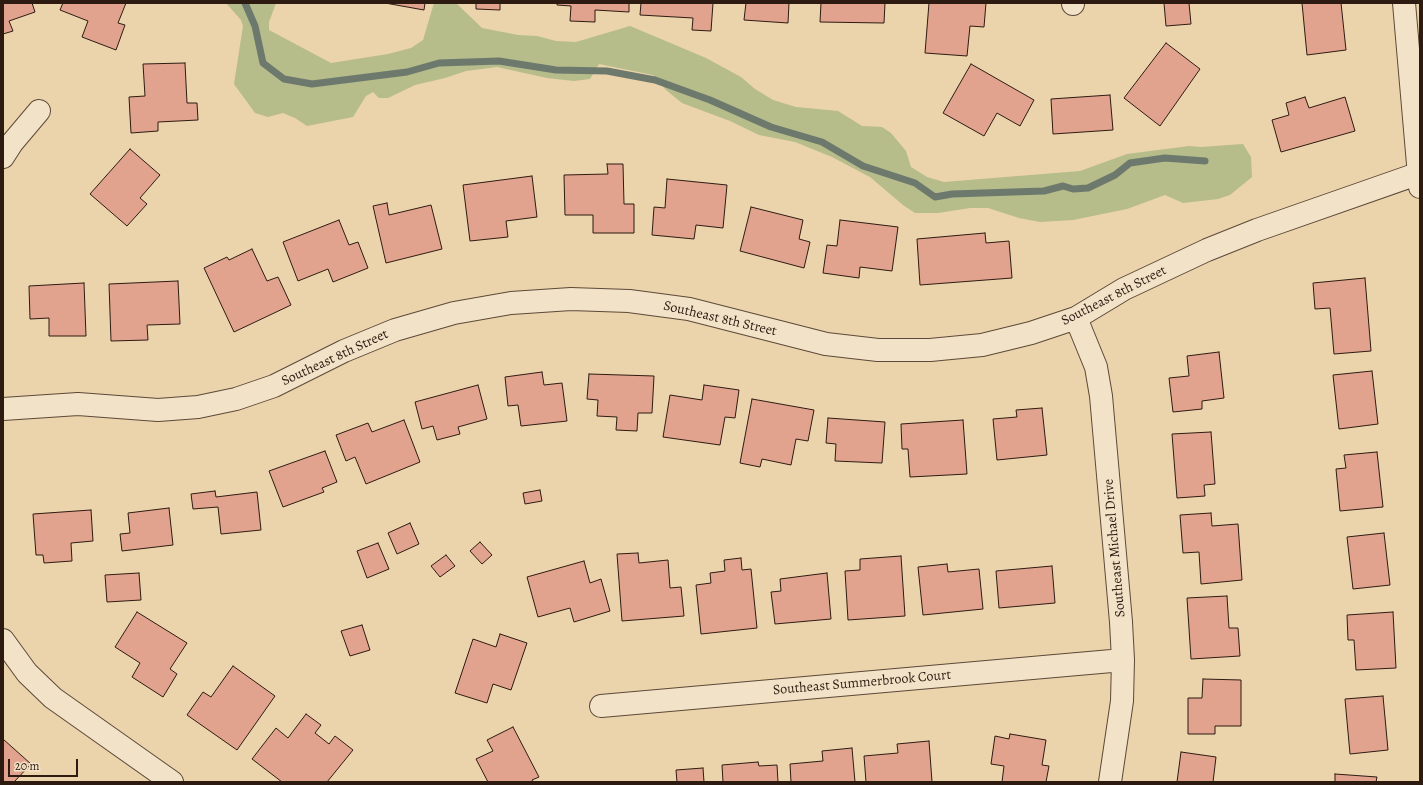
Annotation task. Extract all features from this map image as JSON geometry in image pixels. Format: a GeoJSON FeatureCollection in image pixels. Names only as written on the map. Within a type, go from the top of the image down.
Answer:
{"type":"FeatureCollection","features":[{"type":"Feature","properties":{"kind":"street"},"geometry":{"type":"LineString","coordinates":[[1404,3],[1420,178]]}},
{"type":"Feature","properties":{"kind":"street"},"geometry":{"type":"LineString","coordinates":[[3,157],[12,142],[39,111]]}},
{"type":"Feature","properties":{"kind":"street","name":"Southeast 8th Street"},"geometry":{"type":"LineString","coordinates":[[3,409],[78,404],[158,410],[198,407],[221,403],[274,386],[344,350],[395,330],[454,313],[511,303],[570,299],[630,301],[689,309],[826,344],[878,350],[930,350],[982,345],[1031,333],[1076,318],[1124,289],[1207,250],[1257,230],[1420,178]]}},
{"type":"Feature","properties":{"kind":"street","name":"Southeast Michael Drive"},"geometry":{"type":"LineString","coordinates":[[1076,318],[1096,367],[1101,396],[1123,660],[1122,701],[1110,782]]}},
{"type":"Feature","properties":{"kind":"street"},"geometry":{"type":"LineString","coordinates":[[3,640],[27,673],[53,698],[172,782]]}},
{"type":"Feature","properties":{"kind":"street","name":"Southeast Summerbrook Court"},"geometry":{"type":"LineString","coordinates":[[601,706],[1123,660]]}},
{"type":"Feature","properties":{"kind":"green space"},"geometry":{"type":"Polygon","coordinates":[[[226,3],[276,3],[269,22],[269,30],[331,63],[388,54],[411,48],[423,40],[434,3],[456,3],[482,28],[518,35],[537,36],[556,41],[576,42],[630,26],[706,58],[741,77],[755,89],[773,100],[796,107],[838,111],[862,126],[882,127],[891,133],[906,151],[911,167],[927,177],[944,182],[1080,171],[1127,154],[1189,146],[1201,147],[1243,144],[1251,157],[1252,177],[1230,195],[1218,199],[1183,203],[1165,195],[1127,209],[1073,220],[1040,222],[1019,218],[988,208],[970,208],[938,213],[915,213],[903,205],[870,177],[832,157],[795,142],[759,135],[730,121],[682,103],[666,90],[653,75],[599,64],[590,79],[574,81],[547,78],[497,67],[466,71],[415,85],[388,98],[379,98],[373,92],[366,96],[353,117],[307,126],[295,118],[283,113],[268,117],[255,113],[234,84],[243,26],[241,20],[226,3]]]}},
{"type":"Feature","properties":{"kind":"building"},"geometry":{"type":"Polygon","coordinates":[[[3,3],[32,3],[35,12],[9,21],[13,31],[3,34],[3,3]]]}},
{"type":"Feature","properties":{"kind":"building"},"geometry":{"type":"Polygon","coordinates":[[[63,3],[126,3],[118,23],[125,25],[116,50],[82,37],[88,21],[60,10],[63,3]]]}},
{"type":"Feature","properties":{"kind":"building"},"geometry":{"type":"Polygon","coordinates":[[[385,3],[425,3],[424,10],[385,3]]]}},
{"type":"Feature","properties":{"kind":"building"},"geometry":{"type":"Polygon","coordinates":[[[476,3],[500,3],[500,10],[476,9],[476,3]]]}},
{"type":"Feature","properties":{"kind":"building"},"geometry":{"type":"Polygon","coordinates":[[[557,3],[629,3],[629,12],[595,10],[595,22],[570,21],[571,6],[557,5],[557,3]]]}},
{"type":"Feature","properties":{"kind":"building"},"geometry":{"type":"Polygon","coordinates":[[[641,3],[713,3],[711,31],[692,30],[693,18],[640,15],[641,3]]]}},
{"type":"Feature","properties":{"kind":"building"},"geometry":{"type":"Polygon","coordinates":[[[746,3],[789,3],[788,23],[744,20],[746,3]]]}},
{"type":"Feature","properties":{"kind":"building"},"geometry":{"type":"Polygon","coordinates":[[[821,3],[885,3],[884,23],[820,22],[821,3]]]}},
{"type":"Feature","properties":{"kind":"building"},"geometry":{"type":"Polygon","coordinates":[[[929,3],[986,3],[984,27],[970,26],[967,56],[925,53],[929,3]]]}},
{"type":"Feature","properties":{"kind":"building"},"geometry":{"type":"Polygon","coordinates":[[[1164,3],[1189,3],[1191,24],[1166,26],[1164,3]]]}},
{"type":"Feature","properties":{"kind":"building"},"geometry":{"type":"Polygon","coordinates":[[[1302,3],[1341,3],[1346,50],[1307,55],[1302,3]]]}},
{"type":"Feature","properties":{"kind":"building"},"geometry":{"type":"Polygon","coordinates":[[[1166,43],[1200,69],[1160,126],[1124,98],[1166,43]]]}},
{"type":"Feature","properties":{"kind":"building"},"geometry":{"type":"Polygon","coordinates":[[[185,63],[187,103],[197,103],[198,120],[158,122],[158,131],[131,133],[129,97],[145,96],[143,64],[185,63]]]}},
{"type":"Feature","properties":{"kind":"building"},"geometry":{"type":"Polygon","coordinates":[[[971,64],[1034,100],[1020,126],[997,113],[984,136],[943,113],[971,64]]]}},
{"type":"Feature","properties":{"kind":"building"},"geometry":{"type":"Polygon","coordinates":[[[1110,95],[1113,130],[1053,134],[1051,99],[1110,95]]]}},
{"type":"Feature","properties":{"kind":"building"},"geometry":{"type":"Polygon","coordinates":[[[1305,97],[1309,108],[1345,97],[1355,131],[1281,152],[1272,120],[1289,115],[1286,103],[1305,97]]]}},
{"type":"Feature","properties":{"kind":"building"},"geometry":{"type":"Polygon","coordinates":[[[130,149],[160,175],[140,198],[147,204],[127,226],[90,194],[130,149]]]}},
{"type":"Feature","properties":{"kind":"building"},"geometry":{"type":"Polygon","coordinates":[[[607,164],[623,164],[624,204],[634,204],[634,233],[593,233],[593,215],[565,215],[564,175],[608,174],[607,164]]]}},
{"type":"Feature","properties":{"kind":"building"},"geometry":{"type":"Polygon","coordinates":[[[532,176],[537,217],[506,221],[508,237],[470,241],[463,185],[532,176]]]}},
{"type":"Feature","properties":{"kind":"building"},"geometry":{"type":"Polygon","coordinates":[[[667,179],[727,185],[723,228],[696,225],[694,239],[652,235],[654,207],[665,208],[667,179]]]}},
{"type":"Feature","properties":{"kind":"building"},"geometry":{"type":"Polygon","coordinates":[[[387,203],[389,215],[431,205],[442,249],[386,263],[373,206],[387,203]]]}},
{"type":"Feature","properties":{"kind":"building"},"geometry":{"type":"Polygon","coordinates":[[[751,207],[803,220],[799,239],[810,242],[804,268],[740,251],[751,207]]]}},
{"type":"Feature","properties":{"kind":"building"},"geometry":{"type":"Polygon","coordinates":[[[339,220],[349,245],[358,242],[368,268],[333,282],[328,269],[298,281],[283,242],[339,220]]]}},
{"type":"Feature","properties":{"kind":"building"},"geometry":{"type":"Polygon","coordinates":[[[840,220],[898,227],[892,271],[860,267],[859,278],[823,273],[827,245],[837,246],[840,220]]]}},
{"type":"Feature","properties":{"kind":"building"},"geometry":{"type":"Polygon","coordinates":[[[985,233],[986,243],[1009,241],[1012,278],[920,285],[917,239],[985,233]]]}},
{"type":"Feature","properties":{"kind":"building"},"geometry":{"type":"Polygon","coordinates":[[[252,249],[267,281],[278,277],[291,305],[234,332],[204,268],[227,257],[229,260],[252,249]]]}},
{"type":"Feature","properties":{"kind":"building"},"geometry":{"type":"Polygon","coordinates":[[[1365,278],[1371,351],[1334,354],[1330,308],[1315,309],[1313,283],[1365,278]]]}},
{"type":"Feature","properties":{"kind":"building"},"geometry":{"type":"Polygon","coordinates":[[[178,281],[180,324],[147,325],[148,340],[111,341],[109,284],[178,281]]]}},
{"type":"Feature","properties":{"kind":"building"},"geometry":{"type":"Polygon","coordinates":[[[84,283],[86,336],[49,336],[49,318],[30,319],[29,286],[84,283]]]}},
{"type":"Feature","properties":{"kind":"building"},"geometry":{"type":"Polygon","coordinates":[[[1219,352],[1224,398],[1202,401],[1202,409],[1173,412],[1169,378],[1189,376],[1187,356],[1219,352]]]}},
{"type":"Feature","properties":{"kind":"building"},"geometry":{"type":"Polygon","coordinates":[[[1372,371],[1378,424],[1339,429],[1333,375],[1372,371]]]}},
{"type":"Feature","properties":{"kind":"building"},"geometry":{"type":"Polygon","coordinates":[[[542,372],[544,385],[562,383],[567,421],[521,426],[518,405],[508,406],[505,377],[542,372]]]}},
{"type":"Feature","properties":{"kind":"building"},"geometry":{"type":"Polygon","coordinates":[[[589,374],[654,376],[652,413],[638,413],[637,431],[616,430],[617,417],[597,416],[598,400],[587,399],[589,374]]]}},
{"type":"Feature","properties":{"kind":"building"},"geometry":{"type":"Polygon","coordinates":[[[478,385],[487,419],[458,427],[460,434],[437,440],[433,426],[422,429],[415,402],[478,385]]]}},
{"type":"Feature","properties":{"kind":"building"},"geometry":{"type":"Polygon","coordinates":[[[704,385],[739,390],[735,418],[725,417],[720,445],[663,437],[670,395],[702,400],[704,385]]]}},
{"type":"Feature","properties":{"kind":"building"},"geometry":{"type":"Polygon","coordinates":[[[752,399],[814,410],[808,441],[796,439],[791,465],[762,459],[760,467],[740,463],[752,399]]]}},
{"type":"Feature","properties":{"kind":"building"},"geometry":{"type":"Polygon","coordinates":[[[1042,408],[1047,455],[997,460],[993,419],[1017,417],[1016,410],[1042,408]]]}},
{"type":"Feature","properties":{"kind":"building"},"geometry":{"type":"Polygon","coordinates":[[[828,418],[885,422],[882,463],[835,461],[836,444],[826,443],[828,418]]]}},
{"type":"Feature","properties":{"kind":"building"},"geometry":{"type":"Polygon","coordinates":[[[404,420],[420,462],[366,484],[355,457],[346,461],[336,435],[368,423],[372,432],[404,420]]]}},
{"type":"Feature","properties":{"kind":"building"},"geometry":{"type":"Polygon","coordinates":[[[963,420],[967,474],[910,477],[908,449],[902,449],[901,424],[963,420]]]}},
{"type":"Feature","properties":{"kind":"building"},"geometry":{"type":"Polygon","coordinates":[[[1211,432],[1215,484],[1204,485],[1205,496],[1177,498],[1172,434],[1211,432]]]}},
{"type":"Feature","properties":{"kind":"building"},"geometry":{"type":"Polygon","coordinates":[[[325,451],[337,482],[322,488],[324,492],[283,507],[269,471],[325,451]]]}},
{"type":"Feature","properties":{"kind":"building"},"geometry":{"type":"Polygon","coordinates":[[[1377,452],[1383,507],[1340,511],[1336,469],[1346,468],[1344,455],[1377,452]]]}},
{"type":"Feature","properties":{"kind":"building"},"geometry":{"type":"Polygon","coordinates":[[[540,490],[542,501],[525,504],[523,493],[540,490]]]}},
{"type":"Feature","properties":{"kind":"building"},"geometry":{"type":"Polygon","coordinates":[[[215,491],[216,497],[257,492],[261,530],[221,534],[218,507],[193,509],[191,494],[215,491]]]}},
{"type":"Feature","properties":{"kind":"building"},"geometry":{"type":"Polygon","coordinates":[[[169,508],[173,545],[122,551],[120,534],[130,533],[128,513],[169,508]]]}},
{"type":"Feature","properties":{"kind":"building"},"geometry":{"type":"Polygon","coordinates":[[[91,510],[93,541],[71,543],[72,561],[44,563],[43,555],[36,555],[33,514],[91,510]]]}},
{"type":"Feature","properties":{"kind":"building"},"geometry":{"type":"Polygon","coordinates":[[[1211,513],[1212,526],[1238,524],[1242,580],[1201,584],[1199,552],[1183,553],[1180,515],[1211,513]]]}},
{"type":"Feature","properties":{"kind":"building"},"geometry":{"type":"Polygon","coordinates":[[[410,523],[419,544],[397,554],[388,533],[410,523]]]}},
{"type":"Feature","properties":{"kind":"building"},"geometry":{"type":"Polygon","coordinates":[[[1384,533],[1390,585],[1353,589],[1347,537],[1384,533]]]}},
{"type":"Feature","properties":{"kind":"building"},"geometry":{"type":"Polygon","coordinates":[[[480,542],[492,555],[482,564],[470,551],[480,542]]]}},
{"type":"Feature","properties":{"kind":"building"},"geometry":{"type":"Polygon","coordinates":[[[378,543],[389,569],[367,578],[357,551],[378,543]]]}},
{"type":"Feature","properties":{"kind":"building"},"geometry":{"type":"Polygon","coordinates":[[[638,553],[639,563],[668,560],[670,588],[681,587],[684,616],[622,621],[617,554],[638,553]]]}},
{"type":"Feature","properties":{"kind":"building"},"geometry":{"type":"Polygon","coordinates":[[[446,555],[455,566],[440,577],[431,566],[446,555]]]}},
{"type":"Feature","properties":{"kind":"building"},"geometry":{"type":"Polygon","coordinates":[[[901,556],[905,616],[848,620],[845,571],[860,570],[860,559],[901,556]]]}},
{"type":"Feature","properties":{"kind":"building"},"geometry":{"type":"Polygon","coordinates":[[[741,558],[742,570],[751,569],[757,628],[701,634],[696,585],[711,583],[710,573],[725,571],[724,560],[741,558]]]}},
{"type":"Feature","properties":{"kind":"building"},"geometry":{"type":"Polygon","coordinates":[[[584,561],[590,583],[601,579],[610,611],[574,622],[570,608],[538,617],[527,577],[584,561]]]}},
{"type":"Feature","properties":{"kind":"building"},"geometry":{"type":"Polygon","coordinates":[[[947,564],[948,572],[979,569],[983,609],[923,615],[918,567],[947,564]]]}},
{"type":"Feature","properties":{"kind":"building"},"geometry":{"type":"Polygon","coordinates":[[[1052,566],[1055,603],[999,608],[996,571],[1052,566]]]}},
{"type":"Feature","properties":{"kind":"building"},"geometry":{"type":"Polygon","coordinates":[[[139,573],[141,600],[107,602],[105,575],[139,573]]]}},
{"type":"Feature","properties":{"kind":"building"},"geometry":{"type":"Polygon","coordinates":[[[827,573],[831,619],[775,624],[771,592],[781,591],[780,579],[827,573]]]}},
{"type":"Feature","properties":{"kind":"building"},"geometry":{"type":"Polygon","coordinates":[[[1227,596],[1229,628],[1238,628],[1240,656],[1191,659],[1187,598],[1227,596]]]}},
{"type":"Feature","properties":{"kind":"building"},"geometry":{"type":"Polygon","coordinates":[[[137,612],[187,643],[170,669],[177,674],[163,697],[132,677],[140,663],[115,647],[137,612]]]}},
{"type":"Feature","properties":{"kind":"building"},"geometry":{"type":"Polygon","coordinates":[[[1393,612],[1396,668],[1356,670],[1354,640],[1348,640],[1347,615],[1393,612]]]}},
{"type":"Feature","properties":{"kind":"building"},"geometry":{"type":"Polygon","coordinates":[[[362,625],[370,650],[350,656],[341,631],[362,625]]]}},
{"type":"Feature","properties":{"kind":"building"},"geometry":{"type":"Polygon","coordinates":[[[500,634],[527,643],[511,690],[493,684],[487,703],[455,693],[473,639],[496,647],[500,634]]]}},
{"type":"Feature","properties":{"kind":"building"},"geometry":{"type":"Polygon","coordinates":[[[233,666],[275,696],[237,750],[187,715],[203,692],[211,697],[233,666]]]}},
{"type":"Feature","properties":{"kind":"building"},"geometry":{"type":"Polygon","coordinates":[[[1203,679],[1241,680],[1241,726],[1215,726],[1215,734],[1188,734],[1188,698],[1202,698],[1203,679]]]}},
{"type":"Feature","properties":{"kind":"building"},"geometry":{"type":"Polygon","coordinates":[[[1383,696],[1388,750],[1350,754],[1345,699],[1383,696]]]}},
{"type":"Feature","properties":{"kind":"building"},"geometry":{"type":"Polygon","coordinates":[[[306,714],[321,725],[315,733],[329,744],[335,736],[353,750],[327,782],[282,782],[252,759],[276,728],[288,738],[306,714]]]}},
{"type":"Feature","properties":{"kind":"building"},"geometry":{"type":"Polygon","coordinates":[[[513,727],[539,777],[532,780],[533,782],[488,782],[476,759],[493,751],[487,740],[513,727]]]}},
{"type":"Feature","properties":{"kind":"building"},"geometry":{"type":"Polygon","coordinates":[[[1010,734],[1046,740],[1042,765],[1049,766],[1046,782],[1002,782],[1004,766],[991,764],[995,736],[1009,739],[1010,734]]]}},
{"type":"Feature","properties":{"kind":"building"},"geometry":{"type":"Polygon","coordinates":[[[3,739],[31,764],[14,782],[3,782],[3,739]]]}},
{"type":"Feature","properties":{"kind":"building"},"geometry":{"type":"Polygon","coordinates":[[[929,741],[932,782],[866,782],[864,756],[898,753],[897,744],[929,741]]]}},
{"type":"Feature","properties":{"kind":"building"},"geometry":{"type":"Polygon","coordinates":[[[852,748],[855,782],[791,782],[790,764],[823,761],[822,751],[852,748]]]}},
{"type":"Feature","properties":{"kind":"building"},"geometry":{"type":"Polygon","coordinates":[[[1181,752],[1216,757],[1213,782],[1177,782],[1181,752]]]}},
{"type":"Feature","properties":{"kind":"building"},"geometry":{"type":"Polygon","coordinates":[[[758,762],[759,766],[777,765],[778,782],[723,782],[722,765],[758,762]]]}},
{"type":"Feature","properties":{"kind":"building"},"geometry":{"type":"Polygon","coordinates":[[[703,768],[704,782],[677,782],[676,770],[703,768]]]}},
{"type":"Feature","properties":{"kind":"building"},"geometry":{"type":"Polygon","coordinates":[[[1335,774],[1377,777],[1376,782],[1335,782],[1335,774]]]}},
{"type":"Feature","properties":{"kind":"waterway"},"geometry":{"type":"LineString","coordinates":[[245,3],[255,26],[263,63],[284,79],[312,84],[407,72],[439,63],[499,61],[556,70],[607,71],[655,80],[710,100],[771,127],[822,142],[863,166],[915,183],[935,197],[952,194],[1044,191],[1063,186],[1073,189],[1088,188],[1115,175],[1130,163],[1165,158],[1205,161]]}}]}
